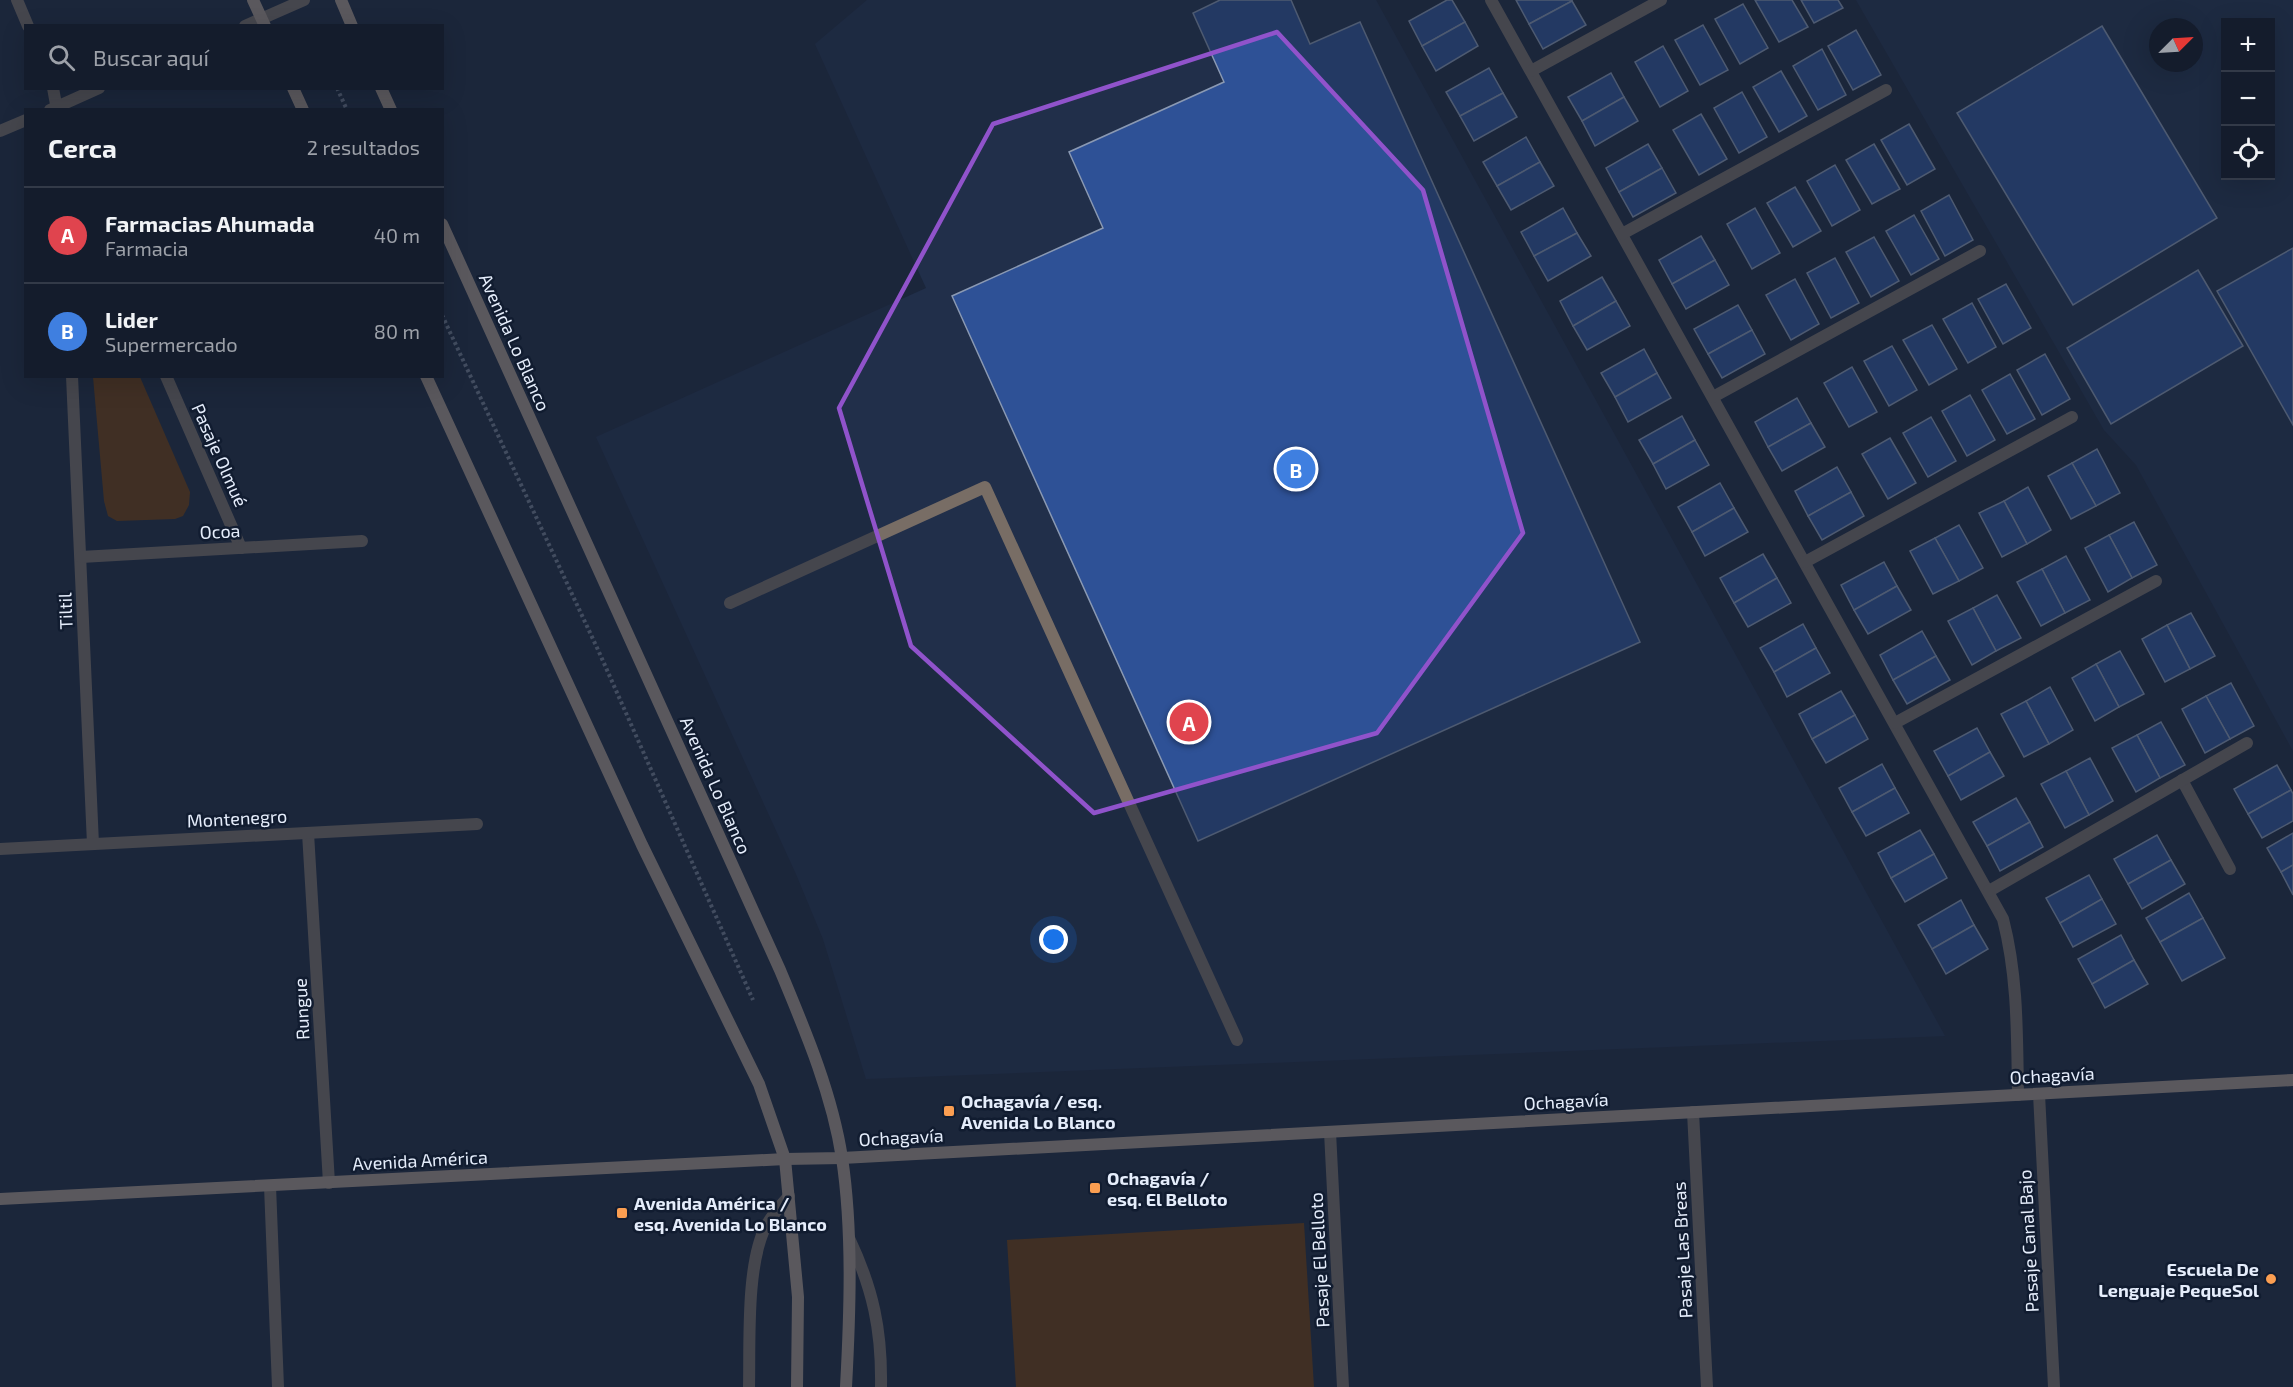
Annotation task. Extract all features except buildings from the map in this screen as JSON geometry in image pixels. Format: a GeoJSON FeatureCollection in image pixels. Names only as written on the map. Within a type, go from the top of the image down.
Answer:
{"type":"FeatureCollection","features":[{"type":"Feature","properties":{"kind":"main road"},"geometry":{"type":"LineString","coordinates":[[253,0],[263,22]]}},
{"type":"Feature","properties":{"kind":"main road"},"geometry":{"type":"LineString","coordinates":[[340,0],[351,24]]}},
{"type":"Feature","properties":{"kind":"main road"},"geometry":{"type":"LineString","coordinates":[[294,90],[302,108]]}},
{"type":"Feature","properties":{"kind":"main road"},"geometry":{"type":"LineString","coordinates":[[382,90],[389,108]]}},
{"type":"Feature","properties":{"kind":"main road","name":"Avenida Lo Blanco"},"geometry":{"type":"LineString","coordinates":[[444,228],[780,970],[819,1071],[834,1120],[842,1158],[848,1236],[850,1317],[846,1387]]}},
{"type":"Feature","properties":{"kind":"main road"},"geometry":{"type":"LineString","coordinates":[[427,378],[642,845],[759,1084],[785,1159],[798,1297],[797,1387]]}},
{"type":"Feature","properties":{"kind":"main road","name":"Ochagavía"},"geometry":{"type":"LineString","coordinates":[[842,1158],[2293,1080]]}},
{"type":"Feature","properties":{"kind":"main road","name":"Avenida América"},"geometry":{"type":"LineString","coordinates":[[0,1198],[842,1158]]}},
{"type":"Feature","properties":{"kind":"street"},"geometry":{"type":"LineString","coordinates":[[17,0],[27,24]]}},
{"type":"Feature","properties":{"kind":"street"},"geometry":{"type":"LineString","coordinates":[[263,22],[304,0]]}},
{"type":"Feature","properties":{"kind":"street"},"geometry":{"type":"LineString","coordinates":[[1491,0],[2003,919],[2016,986],[2018,1095]]}},
{"type":"Feature","properties":{"kind":"street"},"geometry":{"type":"LineString","coordinates":[[1531,71],[1661,0]]}},
{"type":"Feature","properties":{"kind":"street"},"geometry":{"type":"LineString","coordinates":[[53,90],[54,108]]}},
{"type":"Feature","properties":{"kind":"street"},"geometry":{"type":"LineString","coordinates":[[56,108],[95,90]]}},
{"type":"Feature","properties":{"kind":"street"},"geometry":{"type":"LineString","coordinates":[[1622,234],[1886,90]]}},
{"type":"Feature","properties":{"kind":"street"},"geometry":{"type":"LineString","coordinates":[[0,131],[24,121]]}},
{"type":"Feature","properties":{"kind":"street"},"geometry":{"type":"LineString","coordinates":[[1713,397],[1980,252]]}},
{"type":"Feature","properties":{"kind":"street","name":"Tiltil"},"geometry":{"type":"LineString","coordinates":[[72,378],[93,844]]}},
{"type":"Feature","properties":{"kind":"street","name":"Pasaje Olmué"},"geometry":{"type":"LineString","coordinates":[[167,378],[242,548]]}},
{"type":"Feature","properties":{"kind":"street"},"geometry":{"type":"LineString","coordinates":[[1805,562],[2072,417]]}},
{"type":"Feature","properties":{"kind":"street"},"geometry":{"type":"LineString","coordinates":[[730,603],[985,487],[1237,1040]]}},
{"type":"Feature","properties":{"kind":"street","name":"Ocoa"},"geometry":{"type":"LineString","coordinates":[[81,557],[362,541]]}},
{"type":"Feature","properties":{"kind":"street"},"geometry":{"type":"LineString","coordinates":[[1895,723],[2156,581]]}},
{"type":"Feature","properties":{"kind":"street"},"geometry":{"type":"LineString","coordinates":[[1989,891],[2247,743]]}},
{"type":"Feature","properties":{"kind":"street"},"geometry":{"type":"LineString","coordinates":[[2182,780],[2230,869]]}},
{"type":"Feature","properties":{"kind":"street","name":"Montenegro"},"geometry":{"type":"LineString","coordinates":[[0,849],[477,824]]}},
{"type":"Feature","properties":{"kind":"street","name":"Rungue"},"geometry":{"type":"LineString","coordinates":[[308,833],[329,1183]]}},
{"type":"Feature","properties":{"kind":"street","name":"Pasaje Canal Bajo"},"geometry":{"type":"LineString","coordinates":[[2039,1094],[2054,1387]]}},
{"type":"Feature","properties":{"kind":"street","name":"Pasaje Las Breas"},"geometry":{"type":"LineString","coordinates":[[1693,1112],[1707,1387]]}},
{"type":"Feature","properties":{"kind":"street","name":"Pasaje El Belloto"},"geometry":{"type":"LineString","coordinates":[[1330,1132],[1343,1387]]}},
{"type":"Feature","properties":{"kind":"street"},"geometry":{"type":"LineString","coordinates":[[270,1186],[278,1387]]}},
{"type":"Feature","properties":{"kind":"street"},"geometry":{"type":"LineString","coordinates":[[749,1387],[753,1269],[758,1246],[766,1226],[789,1196]]}},
{"type":"Feature","properties":{"kind":"street"},"geometry":{"type":"LineString","coordinates":[[848,1236],[869,1288],[877,1319],[882,1351],[881,1387]]}},
{"type":"Feature","properties":{"kind":"path"},"geometry":{"type":"LineString","coordinates":[[338,90],[346,108]]}},
{"type":"Feature","properties":{"kind":"path"},"geometry":{"type":"LineString","coordinates":[[444,319],[599,652],[754,1003]]}},
{"type":"Feature","properties":{"kind":"highlighted area"},"geometry":{"type":"Polygon","coordinates":[[[1277,32],[1423,190],[1523,533],[1377,733],[1094,813],[911,646],[839,408],[993,124],[1277,32]]]}},
{"type":"Feature","properties":{"kind":"shaded area"},"geometry":{"type":"Polygon","coordinates":[[[867,0],[1376,0],[1945,1036],[866,1079],[823,939],[796,874],[596,437],[926,288],[815,44],[867,0]]]}},
{"type":"Feature","properties":{"kind":"shaded area"},"geometry":{"type":"Polygon","coordinates":[[[1856,0],[2293,0],[2293,751],[2136,465],[2104,430],[1856,0]]]}},
{"type":"Feature","properties":{"kind":"shaded area"},"geometry":{"type":"Polygon","coordinates":[[[93,378],[140,378],[190,492],[189,505],[183,516],[175,519],[117,521],[108,516],[104,501],[93,378]]]}},
{"type":"Feature","properties":{"kind":"shaded area"},"geometry":{"type":"Polygon","coordinates":[[[1304,1223],[1314,1387],[1016,1387],[1007,1240],[1304,1223]]]}},
{"type":"Feature","properties":{"kind":"place","name":"Lider"},"geometry":{"type":"Point","coordinates":[1296,469]}},
{"type":"Feature","properties":{"kind":"place","name":"Farmacias Ahumada"},"geometry":{"type":"Point","coordinates":[1189,722]}},
{"type":"Feature","properties":{"kind":"place","name":"Ochagavía / esq. Avenida Lo Blanco"},"geometry":{"type":"Point","coordinates":[949,1111]}},
{"type":"Feature","properties":{"kind":"place","name":"Ochagavía / esq. El Belloto"},"geometry":{"type":"Point","coordinates":[1095,1188]}},
{"type":"Feature","properties":{"kind":"place","name":"Avenida América / esq. Avenida Lo Blanco"},"geometry":{"type":"Point","coordinates":[622,1213]}},
{"type":"Feature","properties":{"kind":"place","name":"Escuela De Lenguaje PequeSol"},"geometry":{"type":"Point","coordinates":[2271,1279]}}]}
